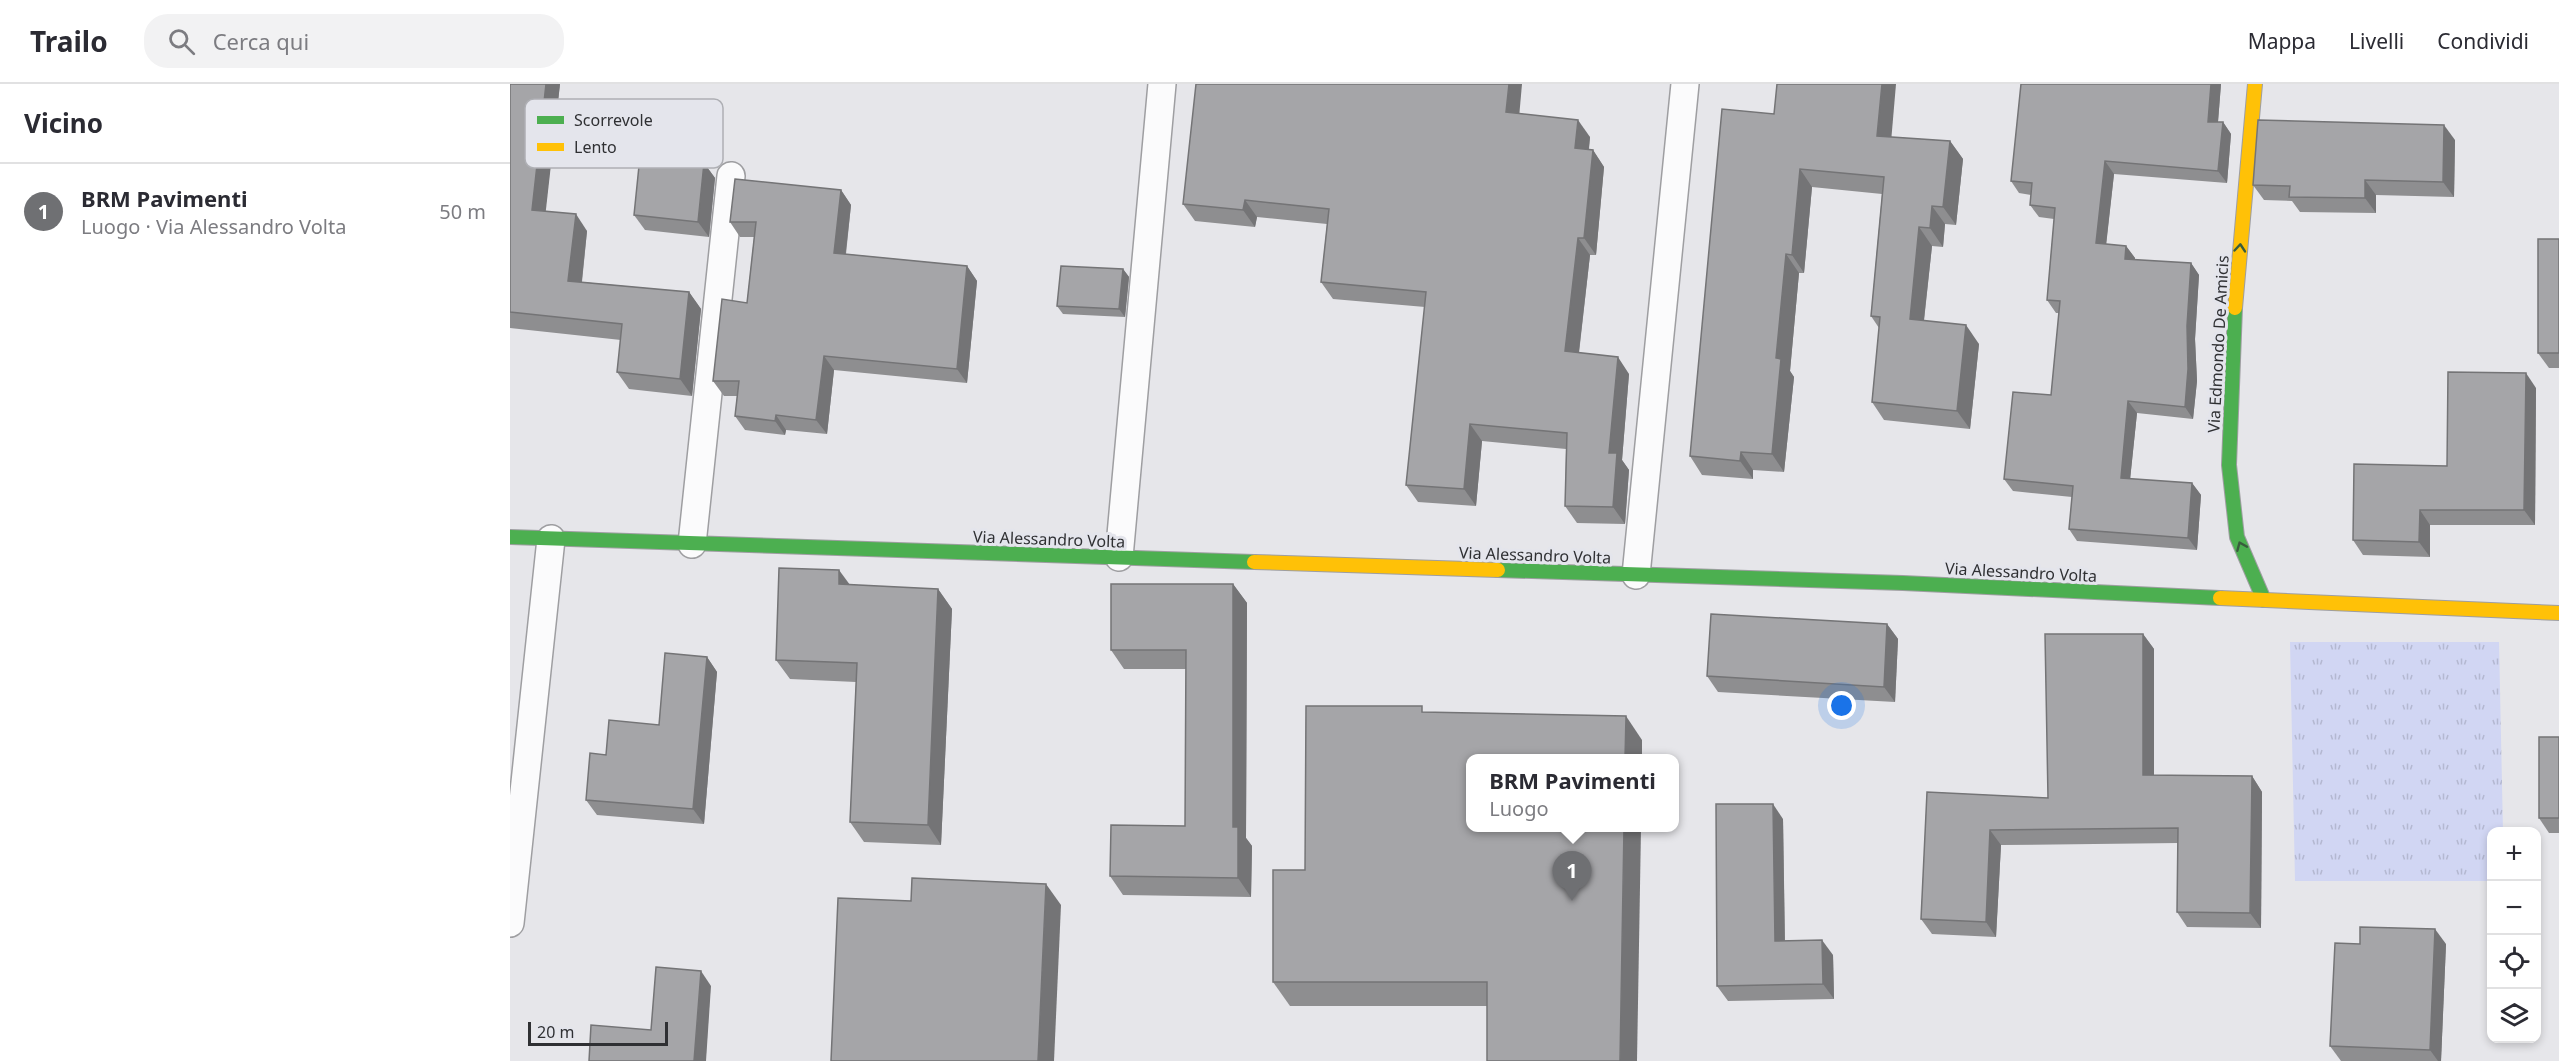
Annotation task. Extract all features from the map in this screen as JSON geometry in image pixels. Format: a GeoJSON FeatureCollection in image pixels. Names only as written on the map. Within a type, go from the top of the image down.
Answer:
{"type":"FeatureCollection","features":[{"type":"Feature","properties":{"kind":"street","name":"Via Edmondo De Amicis"},"geometry":{"type":"LineString","coordinates":[[2255,84],[2235,299],[2229,465],[2237,537],[2264,600]]}},
{"type":"Feature","properties":{"kind":"street","name":"Via Alessandro Volta"},"geometry":{"type":"LineString","coordinates":[[510,537],[1903,583],[2559,613]]}},
{"type":"Feature","properties":{"kind":"lane"},"geometry":{"type":"LineString","coordinates":[[1119,558],[1162,84]]}},
{"type":"Feature","properties":{"kind":"lane"},"geometry":{"type":"LineString","coordinates":[[1636,575],[1685,84]]}},
{"type":"Feature","properties":{"kind":"lane"},"geometry":{"type":"LineString","coordinates":[[692,544],[731,176]]}},
{"type":"Feature","properties":{"kind":"lane"},"geometry":{"type":"LineString","coordinates":[[510,923],[551,539]]}},
{"type":"Feature","properties":{"kind":"green space"},"geometry":{"type":"Polygon","coordinates":[[[2290,642],[2499,642],[2503,827],[2487,827],[2487,881],[2295,881],[2290,642]]]}},
{"type":"Feature","properties":{"kind":"building"},"geometry":{"type":"Polygon","coordinates":[[[510,84],[546,84],[544,99],[525,99],[525,168],[537,168],[532,210],[576,214],[568,281],[689,292],[680,379],[617,372],[622,324],[510,312],[510,84]]]}},
{"type":"Feature","properties":{"kind":"building"},"geometry":{"type":"Polygon","coordinates":[[[1196,84],[1509,84],[1506,112],[1578,120],[1575,148],[1593,150],[1584,238],[1578,238],[1565,351],[1618,357],[1609,453],[1617,453],[1613,507],[1565,506],[1567,433],[1470,424],[1464,489],[1406,485],[1426,292],[1321,282],[1329,209],[1245,200],[1243,210],[1183,204],[1196,84]]]}},
{"type":"Feature","properties":{"kind":"building"},"geometry":{"type":"Polygon","coordinates":[[[1777,84],[1882,84],[1877,136],[1950,141],[1943,207],[1932,206],[1930,228],[1919,227],[1910,319],[1966,325],[1957,411],[1872,402],[1880,317],[1871,316],[1884,177],[1800,169],[1792,255],[1786,254],[1776,358],[1781,359],[1772,454],[1741,452],[1740,461],[1690,456],[1722,109],[1774,114],[1777,84]]]}},
{"type":"Feature","properties":{"kind":"building"},"geometry":{"type":"Polygon","coordinates":[[[2021,84],[2211,84],[2208,122],[2223,122],[2218,171],[2105,161],[2096,243],[2126,246],[2125,259],[2191,263],[2185,407],[2128,401],[2121,478],[2192,483],[2188,538],[2069,529],[2073,486],[2004,479],[2013,392],[2051,395],[2060,301],[2047,300],[2055,208],[2030,205],[2032,183],[2011,181],[2021,84]]]}},
{"type":"Feature","properties":{"kind":"building"},"geometry":{"type":"Polygon","coordinates":[[[2258,120],[2444,125],[2443,182],[2365,180],[2365,198],[2289,197],[2290,186],[2253,185],[2258,120]]]}},
{"type":"Feature","properties":{"kind":"building"},"geometry":{"type":"Polygon","coordinates":[[[639,168],[703,168],[698,222],[634,215],[639,168]]]}},
{"type":"Feature","properties":{"kind":"building"},"geometry":{"type":"Polygon","coordinates":[[[735,179],[841,190],[834,253],[967,266],[957,369],[824,356],[816,420],[776,415],[775,421],[735,416],[739,381],[713,381],[722,299],[747,303],[756,222],[730,222],[735,179]]]}},
{"type":"Feature","properties":{"kind":"building"},"geometry":{"type":"Polygon","coordinates":[[[2538,239],[2559,239],[2559,353],[2538,353],[2538,239]]]}},
{"type":"Feature","properties":{"kind":"building"},"geometry":{"type":"Polygon","coordinates":[[[1061,266],[1123,269],[1119,309],[1057,306],[1061,266]]]}},
{"type":"Feature","properties":{"kind":"building"},"geometry":{"type":"Polygon","coordinates":[[[2448,372],[2526,373],[2524,510],[2420,510],[2419,542],[2353,540],[2354,464],[2447,466],[2448,372]]]}},
{"type":"Feature","properties":{"kind":"building"},"geometry":{"type":"Polygon","coordinates":[[[779,568],[839,570],[839,584],[938,589],[928,825],[850,822],[857,663],[776,660],[779,568]]]}},
{"type":"Feature","properties":{"kind":"building"},"geometry":{"type":"Polygon","coordinates":[[[1111,584],[1233,584],[1233,827],[1238,827],[1238,878],[1110,876],[1111,825],[1185,826],[1186,650],[1111,650],[1111,584]]]}},
{"type":"Feature","properties":{"kind":"building"},"geometry":{"type":"Polygon","coordinates":[[[1711,614],[1887,624],[1884,687],[1707,676],[1711,614]]]}},
{"type":"Feature","properties":{"kind":"building"},"geometry":{"type":"Polygon","coordinates":[[[2045,634],[2143,634],[2143,775],[2252,776],[2250,913],[2177,912],[2178,828],[1990,830],[1986,922],[1921,919],[1927,792],[2048,798],[2045,634]]]}},
{"type":"Feature","properties":{"kind":"building"},"geometry":{"type":"Polygon","coordinates":[[[665,653],[707,657],[693,809],[586,800],[590,753],[606,755],[609,720],[659,725],[665,653]]]}},
{"type":"Feature","properties":{"kind":"building"},"geometry":{"type":"Polygon","coordinates":[[[1306,706],[1422,706],[1422,712],[1626,716],[1625,754],[1466,754],[1466,832],[1624,832],[1620,1061],[1487,1061],[1487,982],[1273,982],[1273,870],[1305,870],[1306,706]]]}},
{"type":"Feature","properties":{"kind":"building"},"geometry":{"type":"Polygon","coordinates":[[[2539,737],[2559,737],[2559,818],[2539,818],[2539,737]]]}},
{"type":"Feature","properties":{"kind":"building"},"geometry":{"type":"Polygon","coordinates":[[[1716,804],[1773,804],[1775,941],[1822,940],[1823,984],[1717,986],[1716,804]]]}},
{"type":"Feature","properties":{"kind":"building"},"geometry":{"type":"Polygon","coordinates":[[[912,878],[1046,884],[1038,1061],[831,1061],[838,898],[911,901],[912,878]]]}},
{"type":"Feature","properties":{"kind":"building"},"geometry":{"type":"Polygon","coordinates":[[[2360,927],[2435,929],[2430,1050],[2330,1046],[2335,943],[2360,944],[2360,927]]]}},
{"type":"Feature","properties":{"kind":"building"},"geometry":{"type":"Polygon","coordinates":[[[656,967],[701,971],[694,1061],[589,1061],[591,1025],[651,1030],[656,967]]]}},
{"type":"Feature","properties":{"kind":"traffic: fast"},"geometry":{"type":"LineString","coordinates":[[2235,308],[2229,465],[2237,537],[2264,600]]}},
{"type":"Feature","properties":{"kind":"traffic: fast"},"geometry":{"type":"LineString","coordinates":[[510,537],[1254,562]]}},
{"type":"Feature","properties":{"kind":"traffic: fast"},"geometry":{"type":"LineString","coordinates":[[1498,570],[1903,583],[2220,598]]}},
{"type":"Feature","properties":{"kind":"traffic: slow"},"geometry":{"type":"LineString","coordinates":[[2235,308],[2255,84]]}},
{"type":"Feature","properties":{"kind":"traffic: slow"},"geometry":{"type":"LineString","coordinates":[[1254,562],[1498,570]]}},
{"type":"Feature","properties":{"kind":"traffic: slow"},"geometry":{"type":"LineString","coordinates":[[2220,598],[2559,613]]}},
{"type":"Feature","properties":{"kind":"place","name":"BRM Pavimenti"},"geometry":{"type":"Point","coordinates":[1572,901]}}]}
